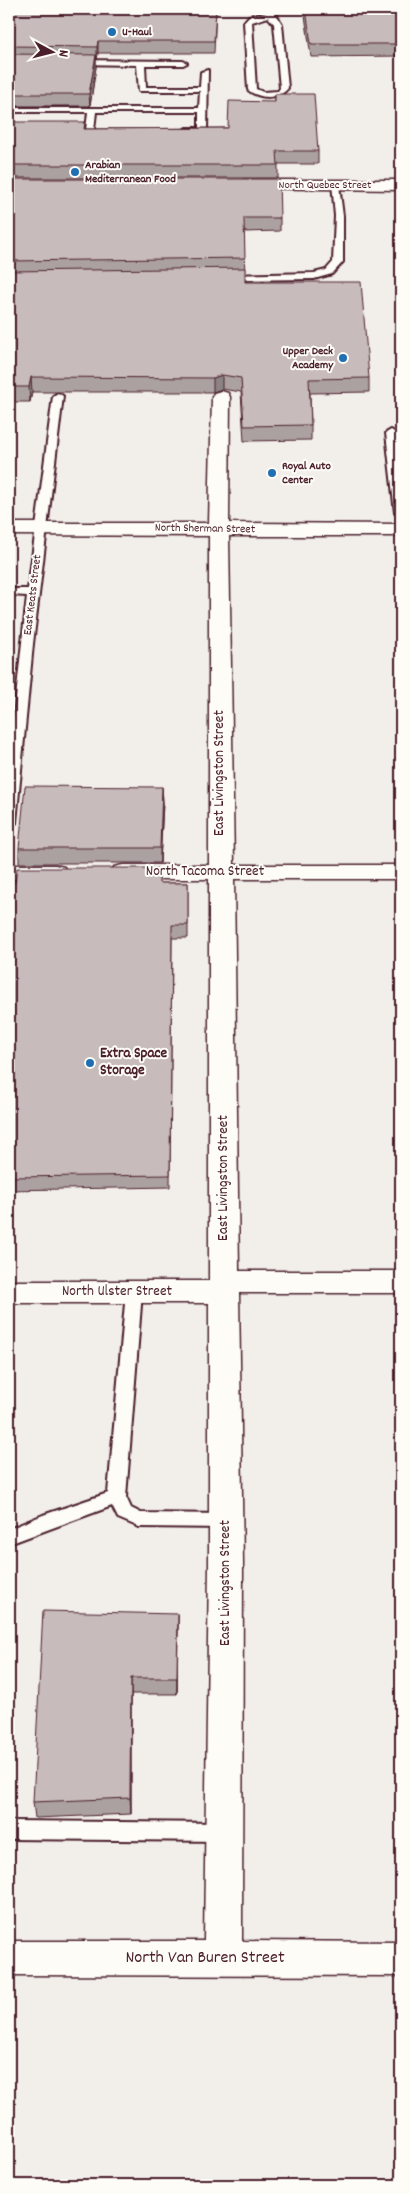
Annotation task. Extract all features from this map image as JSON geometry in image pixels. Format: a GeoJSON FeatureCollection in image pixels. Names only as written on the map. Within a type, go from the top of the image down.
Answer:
{"type":"FeatureCollection","features":[{"type":"Feature","properties":{"kind":"street","name":"North Quebec Street"},"geometry":{"type":"LineString","coordinates":[[231,185],[401,186]]}},
{"type":"Feature","properties":{"kind":"street","name":"East Livingston Street"},"geometry":{"type":"LineString","coordinates":[[221,397],[219,529],[226,1521],[222,1958]]}},
{"type":"Feature","properties":{"kind":"street","name":"North Sherman Street"},"geometry":{"type":"LineString","coordinates":[[9,529],[401,530]]}},
{"type":"Feature","properties":{"kind":"street","name":"North Tacoma Street"},"geometry":{"type":"LineString","coordinates":[[9,872],[401,872]]}},
{"type":"Feature","properties":{"kind":"street","name":"North Ulster Street"},"geometry":{"type":"LineString","coordinates":[[9,1292],[134,1292],[224,1287],[401,1282]]}},
{"type":"Feature","properties":{"kind":"street","name":"North Van Buren Street"},"geometry":{"type":"LineString","coordinates":[[9,1958],[401,1958]]}},
{"type":"Feature","properties":{"kind":"lane"},"geometry":{"type":"LineString","coordinates":[[270,11],[278,24],[284,88],[280,93],[262,94],[252,90],[248,22],[252,18],[270,11]]}},
{"type":"Feature","properties":{"kind":"lane"},"geometry":{"type":"LineString","coordinates":[[66,62],[183,63]]}},
{"type":"Feature","properties":{"kind":"lane"},"geometry":{"type":"LineString","coordinates":[[141,63],[142,89],[204,89]]}},
{"type":"Feature","properties":{"kind":"lane"},"geometry":{"type":"LineString","coordinates":[[175,131],[203,131],[204,72]]}},
{"type":"Feature","properties":{"kind":"lane"},"geometry":{"type":"LineString","coordinates":[[9,110],[203,110]]}},
{"type":"Feature","properties":{"kind":"lane"},"geometry":{"type":"LineString","coordinates":[[90,131],[92,110]]}},
{"type":"Feature","properties":{"kind":"lane"},"geometry":{"type":"LineString","coordinates":[[217,278],[314,276],[328,272],[338,262],[339,216],[336,185]]}},
{"type":"Feature","properties":{"kind":"lane","name":"East Keats Street"},"geometry":{"type":"LineString","coordinates":[[9,823],[33,593],[58,396]]}},
{"type":"Feature","properties":{"kind":"lane"},"geometry":{"type":"LineString","coordinates":[[391,433],[401,513]]}},
{"type":"Feature","properties":{"kind":"lane"},"geometry":{"type":"LineString","coordinates":[[9,592],[33,593]]}},
{"type":"Feature","properties":{"kind":"lane"},"geometry":{"type":"LineString","coordinates":[[134,1292],[117,1498],[124,1513],[140,1520],[226,1521]]}},
{"type":"Feature","properties":{"kind":"lane"},"geometry":{"type":"LineString","coordinates":[[9,1538],[49,1520],[117,1498]]}},
{"type":"Feature","properties":{"kind":"lane"},"geometry":{"type":"LineString","coordinates":[[9,1830],[224,1832]]}},
{"type":"Feature","properties":{"kind":"building","name":"U-Haul"},"geometry":{"type":"Polygon","coordinates":[[[9,9],[216,9],[214,41],[98,41],[97,47],[9,46],[9,9]]]}},
{"type":"Feature","properties":{"kind":"building"},"geometry":{"type":"Polygon","coordinates":[[[306,9],[401,9],[401,44],[311,44],[306,9]]]}},
{"type":"Feature","properties":{"kind":"building"},"geometry":{"type":"Polygon","coordinates":[[[9,54],[96,55],[89,94],[13,94],[14,87],[9,87],[9,54]]]}},
{"type":"Feature","properties":{"kind":"building"},"geometry":{"type":"Polygon","coordinates":[[[275,94],[314,94],[318,151],[277,151],[278,165],[9,165],[9,122],[85,122],[84,129],[228,128],[229,101],[275,102],[275,94]]]}},
{"type":"Feature","properties":{"kind":"building"},"geometry":{"type":"Polygon","coordinates":[[[9,179],[279,179],[280,218],[244,218],[245,258],[9,261],[9,179]]]}},
{"type":"Feature","properties":{"kind":"building"},"geometry":{"type":"Polygon","coordinates":[[[245,268],[245,282],[361,282],[369,378],[309,379],[311,425],[244,426],[241,378],[222,375],[213,378],[31,377],[29,387],[9,387],[9,271],[245,268]]]}},
{"type":"Feature","properties":{"kind":"building"},"geometry":{"type":"Polygon","coordinates":[[[25,786],[162,787],[160,848],[19,848],[25,786]]]}},
{"type":"Feature","properties":{"kind":"building","name":"Extra Space Storage"},"geometry":{"type":"Polygon","coordinates":[[[17,868],[159,868],[159,883],[188,883],[188,925],[172,925],[170,1175],[9,1177],[9,883],[15,883],[17,868]]]}},
{"type":"Feature","properties":{"kind":"building"},"geometry":{"type":"Polygon","coordinates":[[[43,1611],[178,1614],[177,1678],[131,1678],[130,1798],[33,1802],[43,1611]]]}},
{"type":"Feature","properties":{"kind":"place","name":"U-Haul"},"geometry":{"type":"Point","coordinates":[112,32]}},
{"type":"Feature","properties":{"kind":"place","name":"Arabian Mediterranean Food"},"geometry":{"type":"Point","coordinates":[75,172]}},
{"type":"Feature","properties":{"kind":"place","name":"Upper Deck Academy"},"geometry":{"type":"Point","coordinates":[343,358]}},
{"type":"Feature","properties":{"kind":"place","name":"Royal Auto Center"},"geometry":{"type":"Point","coordinates":[272,473]}},
{"type":"Feature","properties":{"kind":"place","name":"Extra Space Storage"},"geometry":{"type":"Point","coordinates":[90,1063]}}]}
